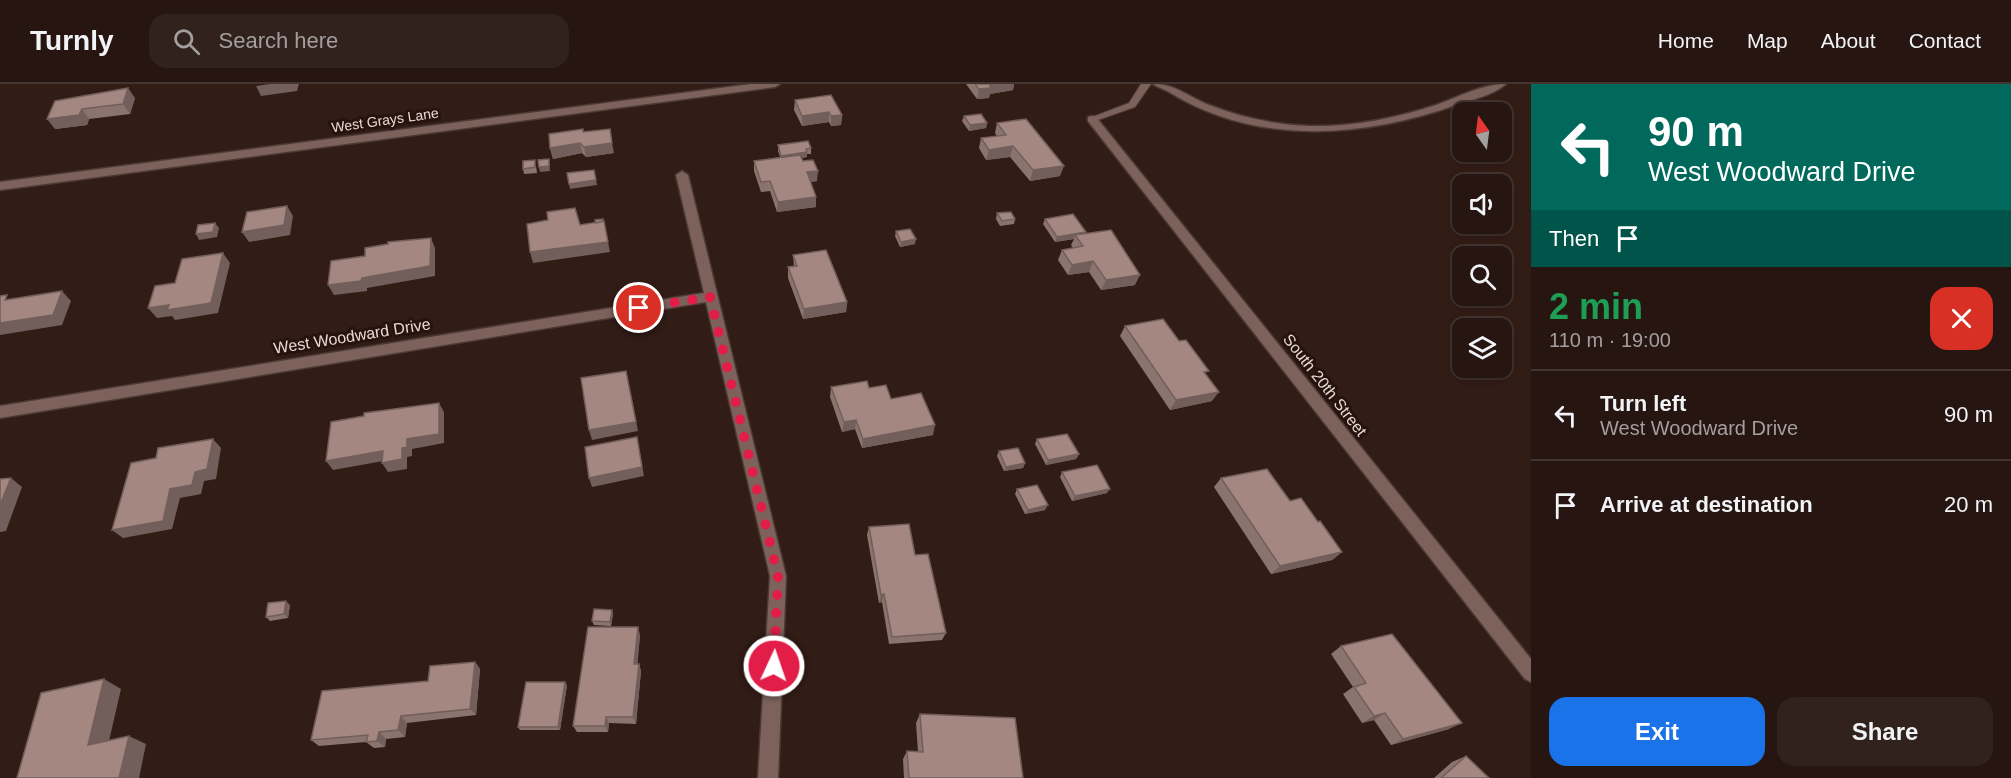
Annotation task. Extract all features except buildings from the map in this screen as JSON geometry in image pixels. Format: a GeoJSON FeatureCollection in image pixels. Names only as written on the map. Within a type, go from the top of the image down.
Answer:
{"type":"FeatureCollection","features":[{"type":"Feature","properties":{"kind":"street","name":"West Grays Lane"},"geometry":{"type":"LineString","coordinates":[[0,186],[775,84]]}},
{"type":"Feature","properties":{"kind":"street"},"geometry":{"type":"LineString","coordinates":[[1158,84],[1206,107],[1248,121],[1285,129],[1366,126],[1412,116],[1501,84]]}},
{"type":"Feature","properties":{"kind":"street","name":"South 20th Street"},"geometry":{"type":"LineString","coordinates":[[1092,119],[1531,673]]}},
{"type":"Feature","properties":{"kind":"street"},"geometry":{"type":"LineString","coordinates":[[682,175],[778,576],[768,778]]}},
{"type":"Feature","properties":{"kind":"street","name":"West Woodward Drive"},"geometry":{"type":"LineString","coordinates":[[0,412],[710,297]]}},
{"type":"Feature","properties":{"kind":"lane"},"geometry":{"type":"LineString","coordinates":[[1092,119],[1132,105],[1146,84]]}},
{"type":"Feature","properties":{"kind":"route"},"geometry":{"type":"LineString","coordinates":[[639,308],[710,297],[778,576],[774,666]]}}]}
